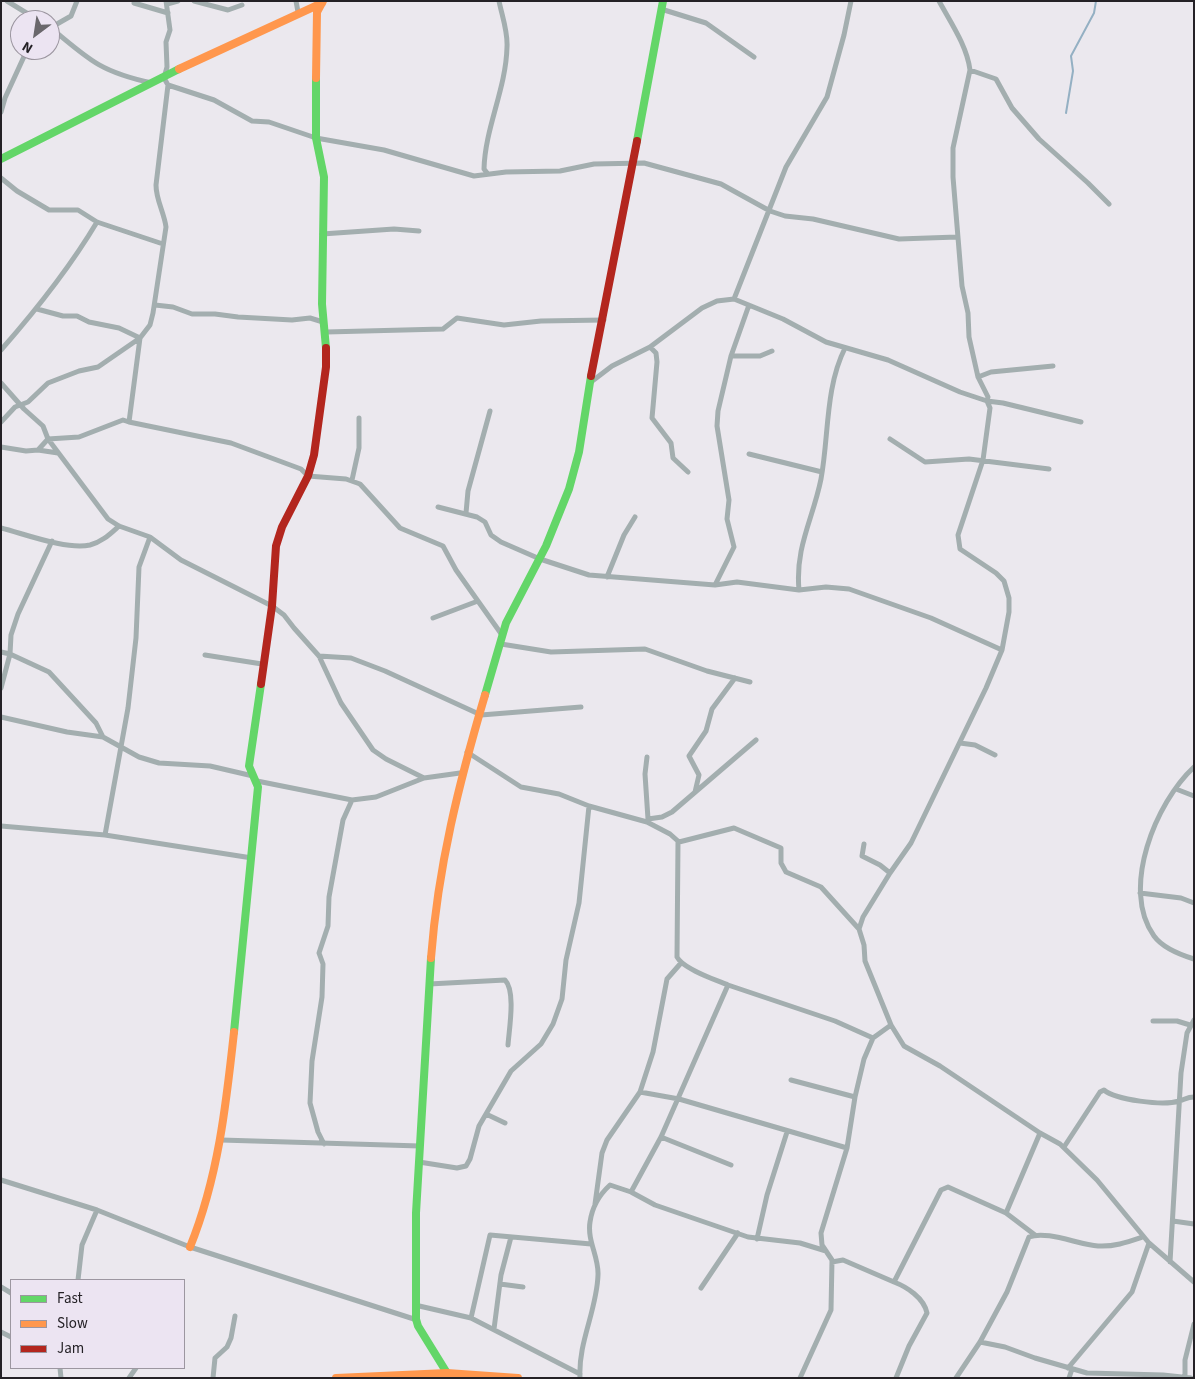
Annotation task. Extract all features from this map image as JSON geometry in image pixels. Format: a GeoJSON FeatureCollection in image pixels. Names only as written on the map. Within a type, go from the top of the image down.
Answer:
{"type":"FeatureCollection","features":[{"type":"Feature","properties":{"kind":"main road"},"geometry":{"type":"LineString","coordinates":[[1,159],[152,83],[166,81],[298,12],[324,2]]}},
{"type":"Feature","properties":{"kind":"main road"},"geometry":{"type":"LineString","coordinates":[[190,1247],[204,1212],[221,1140],[258,787],[249,766],[262,664],[272,606],[276,546],[282,528],[308,476],[317,441],[326,367],[326,332],[323,322],[324,254],[322,234],[324,177],[316,138],[317,18],[319,8],[324,2]]}},
{"type":"Feature","properties":{"kind":"main road"},"geometry":{"type":"LineString","coordinates":[[447,1372],[417,1320],[414,1250],[429,984],[437,896],[444,850],[460,773],[481,715],[502,635],[556,525],[575,471],[590,382],[605,320],[632,162],[662,5]]}},
{"type":"Feature","properties":{"kind":"main road"},"geometry":{"type":"LineString","coordinates":[[336,1378],[447,1372],[518,1378]]}},
{"type":"Feature","properties":{"kind":"street"},"geometry":{"type":"LineString","coordinates":[[7,1],[22,10]]}},
{"type":"Feature","properties":{"kind":"street"},"geometry":{"type":"LineString","coordinates":[[60,22],[71,16],[77,1]]}},
{"type":"Feature","properties":{"kind":"street"},"geometry":{"type":"LineString","coordinates":[[1,422],[20,404],[32,399],[39,389],[48,383],[79,371],[98,367],[140,338],[150,325],[155,305],[166,227],[164,215],[156,197],[156,185],[167,68],[166,42],[170,30],[166,2],[178,1]]}},
{"type":"Feature","properties":{"kind":"street"},"geometry":{"type":"LineString","coordinates":[[194,1],[228,10],[242,5]]}},
{"type":"Feature","properties":{"kind":"street"},"geometry":{"type":"LineString","coordinates":[[296,1],[298,12]]}},
{"type":"Feature","properties":{"kind":"street"},"geometry":{"type":"LineString","coordinates":[[486,173],[484,162],[506,63],[507,47],[498,1]]}},
{"type":"Feature","properties":{"kind":"street"},"geometry":{"type":"LineString","coordinates":[[734,299],[786,167],[827,97],[851,1]]}},
{"type":"Feature","properties":{"kind":"street"},"geometry":{"type":"LineString","coordinates":[[859,930],[863,917],[911,843],[960,743],[1002,650],[1009,612],[1009,598],[1006,586],[996,573],[960,549],[958,540],[983,460],[990,408],[987,401],[988,397],[978,377],[969,336],[957,237],[953,148],[970,70],[966,54],[939,1]]}},
{"type":"Feature","properties":{"kind":"street"},"geometry":{"type":"LineString","coordinates":[[134,3],[168,12]]}},
{"type":"Feature","properties":{"kind":"street"},"geometry":{"type":"LineString","coordinates":[[662,5],[706,23],[754,58]]}},
{"type":"Feature","properties":{"kind":"street"},"geometry":{"type":"LineString","coordinates":[[60,36],[81,54],[104,69],[136,80],[152,83]]}},
{"type":"Feature","properties":{"kind":"street"},"geometry":{"type":"LineString","coordinates":[[1,112],[23,60]]}},
{"type":"Feature","properties":{"kind":"street"},"geometry":{"type":"LineString","coordinates":[[970,70],[996,80],[1012,108],[1038,139],[1088,182],[1109,204]]}},
{"type":"Feature","properties":{"kind":"street"},"geometry":{"type":"LineString","coordinates":[[166,81],[214,100],[252,121],[269,122],[316,138],[384,150],[474,176],[486,173],[560,171],[594,164],[632,162],[657,165],[721,184],[770,211],[785,216],[813,219],[899,238],[957,237]]}},
{"type":"Feature","properties":{"kind":"street"},"geometry":{"type":"LineString","coordinates":[[1,178],[17,191],[49,210],[78,210],[97,222],[163,244]]}},
{"type":"Feature","properties":{"kind":"street"},"geometry":{"type":"LineString","coordinates":[[1,350],[37,309],[69,268],[97,222]]}},
{"type":"Feature","properties":{"kind":"street"},"geometry":{"type":"LineString","coordinates":[[322,234],[394,229],[418,230]]}},
{"type":"Feature","properties":{"kind":"street"},"geometry":{"type":"LineString","coordinates":[[590,382],[612,366],[650,347],[702,308],[717,301],[734,299],[845,348],[884,359],[947,388],[987,401],[1003,402],[1081,422]]}},
{"type":"Feature","properties":{"kind":"street"},"geometry":{"type":"LineString","coordinates":[[155,305],[173,307],[192,314],[292,320],[310,318],[323,322]]}},
{"type":"Feature","properties":{"kind":"street"},"geometry":{"type":"LineString","coordinates":[[715,585],[734,547],[727,519],[729,500],[728,480],[717,422],[731,356],[749,305]]}},
{"type":"Feature","properties":{"kind":"street"},"geometry":{"type":"LineString","coordinates":[[37,309],[63,316],[77,316],[89,322],[119,328],[140,338]]}},
{"type":"Feature","properties":{"kind":"street"},"geometry":{"type":"LineString","coordinates":[[326,332],[443,328],[457,318],[504,325],[541,321],[605,320]]}},
{"type":"Feature","properties":{"kind":"street"},"geometry":{"type":"LineString","coordinates":[[129,422],[140,338]]}},
{"type":"Feature","properties":{"kind":"street"},"geometry":{"type":"LineString","coordinates":[[650,347],[656,353],[657,362],[652,418],[671,442],[674,458],[688,472]]}},
{"type":"Feature","properties":{"kind":"street"},"geometry":{"type":"LineString","coordinates":[[799,590],[799,555],[822,472],[834,383],[839,360],[845,348]]}},
{"type":"Feature","properties":{"kind":"street"},"geometry":{"type":"LineString","coordinates":[[731,356],[760,356],[772,351]]}},
{"type":"Feature","properties":{"kind":"street"},"geometry":{"type":"LineString","coordinates":[[978,377],[991,372],[1053,366]]}},
{"type":"Feature","properties":{"kind":"street"},"geometry":{"type":"LineString","coordinates":[[1,383],[43,426],[48,439],[102,512],[119,526],[150,538],[181,560],[272,606],[284,614],[319,656],[341,703],[373,750],[386,759],[424,778]]}},
{"type":"Feature","properties":{"kind":"street"},"geometry":{"type":"LineString","coordinates":[[466,513],[468,491],[490,411]]}},
{"type":"Feature","properties":{"kind":"street"},"geometry":{"type":"LineString","coordinates":[[352,480],[359,448],[359,418]]}},
{"type":"Feature","properties":{"kind":"street"},"geometry":{"type":"LineString","coordinates":[[38,450],[48,439],[79,436],[123,420],[231,442],[301,469],[308,476],[352,480],[366,491],[400,528],[443,546],[502,635]]}},
{"type":"Feature","properties":{"kind":"street"},"geometry":{"type":"LineString","coordinates":[[890,439],[925,462],[969,459],[1049,469]]}},
{"type":"Feature","properties":{"kind":"street"},"geometry":{"type":"LineString","coordinates":[[1,447],[59,453]]}},
{"type":"Feature","properties":{"kind":"street"},"geometry":{"type":"LineString","coordinates":[[749,454],[822,472]]}},
{"type":"Feature","properties":{"kind":"street"},"geometry":{"type":"LineString","coordinates":[[438,507],[466,513],[485,522],[490,533],[497,539],[540,558],[590,575],[715,585],[736,582],[799,590],[803,588],[826,587],[858,592],[931,618],[1002,650]]}},
{"type":"Feature","properties":{"kind":"street"},"geometry":{"type":"LineString","coordinates":[[607,577],[624,535],[635,518]]}},
{"type":"Feature","properties":{"kind":"street"},"geometry":{"type":"LineString","coordinates":[[1,528],[69,545],[88,546],[101,541],[119,526]]}},
{"type":"Feature","properties":{"kind":"street"},"geometry":{"type":"LineString","coordinates":[[105,835],[118,755],[122,747],[136,638],[139,567],[150,538]]}},
{"type":"Feature","properties":{"kind":"street"},"geometry":{"type":"LineString","coordinates":[[1,688],[10,654],[11,635],[18,614],[52,541]]}},
{"type":"Feature","properties":{"kind":"street"},"geometry":{"type":"LineString","coordinates":[[433,618],[478,601]]}},
{"type":"Feature","properties":{"kind":"street"},"geometry":{"type":"LineString","coordinates":[[501,644],[551,652],[645,649],[707,671],[750,682]]}},
{"type":"Feature","properties":{"kind":"street"},"geometry":{"type":"LineString","coordinates":[[1,652],[41,668],[55,677],[96,723],[103,737]]}},
{"type":"Feature","properties":{"kind":"street"},"geometry":{"type":"LineString","coordinates":[[205,655],[262,664]]}},
{"type":"Feature","properties":{"kind":"street"},"geometry":{"type":"LineString","coordinates":[[319,656],[351,658],[385,671],[481,715],[581,707]]}},
{"type":"Feature","properties":{"kind":"street"},"geometry":{"type":"LineString","coordinates":[[695,793],[699,775],[689,756],[706,731],[712,709],[735,678]]}},
{"type":"Feature","properties":{"kind":"street"},"geometry":{"type":"LineString","coordinates":[[1,717],[67,732],[103,737],[139,757],[160,763],[210,766],[352,800],[376,797],[424,778],[460,773]]}},
{"type":"Feature","properties":{"kind":"street"},"geometry":{"type":"LineString","coordinates":[[648,821],[672,812],[756,740]]}},
{"type":"Feature","properties":{"kind":"street"},"geometry":{"type":"LineString","coordinates":[[960,743],[974,745],[995,755]]}},
{"type":"Feature","properties":{"kind":"street"},"geometry":{"type":"LineString","coordinates":[[467,752],[513,783],[559,794],[589,806],[648,821],[670,834],[678,842],[686,842],[734,828],[781,848],[781,863],[785,870],[820,887],[859,930],[864,945],[865,960],[890,1025],[904,1046],[940,1066],[1064,1147],[1097,1180],[1143,1237],[1194,1282]]}},
{"type":"Feature","properties":{"kind":"street"},"geometry":{"type":"LineString","coordinates":[[647,757],[645,774],[648,821]]}},
{"type":"Feature","properties":{"kind":"street"},"geometry":{"type":"LineString","coordinates":[[1194,767],[1161,810],[1151,836],[1141,876],[1140,893],[1143,910],[1153,936],[1167,946],[1194,959]]}},
{"type":"Feature","properties":{"kind":"street"},"geometry":{"type":"LineString","coordinates":[[1176,788],[1194,796]]}},
{"type":"Feature","properties":{"kind":"street"},"geometry":{"type":"LineString","coordinates":[[324,1144],[318,1132],[310,1103],[312,1061],[322,997],[323,964],[319,953],[328,926],[329,897],[342,820],[352,800]]}},
{"type":"Feature","properties":{"kind":"street"},"geometry":{"type":"LineString","coordinates":[[419,1162],[457,1168],[466,1166],[470,1159],[478,1129],[512,1071],[544,1040],[561,1004],[566,960],[578,903],[589,806]]}},
{"type":"Feature","properties":{"kind":"street"},"geometry":{"type":"LineString","coordinates":[[1,826],[105,835],[252,858]]}},
{"type":"Feature","properties":{"kind":"street"},"geometry":{"type":"LineString","coordinates":[[678,842],[676,953],[680,962],[728,985],[835,1021],[873,1038]]}},
{"type":"Feature","properties":{"kind":"street"},"geometry":{"type":"LineString","coordinates":[[864,844],[862,856],[880,865],[890,873]]}},
{"type":"Feature","properties":{"kind":"street"},"geometry":{"type":"LineString","coordinates":[[1140,893],[1181,898],[1194,903]]}},
{"type":"Feature","properties":{"kind":"street"},"geometry":{"type":"LineString","coordinates":[[415,1305],[471,1318],[580,1376],[581,1352],[598,1280],[598,1268],[591,1244],[590,1224],[597,1177],[607,1140],[640,1092],[654,1052],[667,979],[680,962]]}},
{"type":"Feature","properties":{"kind":"street"},"geometry":{"type":"LineString","coordinates":[[429,984],[505,980],[510,986],[508,1045]]}},
{"type":"Feature","properties":{"kind":"street"},"geometry":{"type":"LineString","coordinates":[[631,1192],[679,1099],[728,985]]}},
{"type":"Feature","properties":{"kind":"street"},"geometry":{"type":"LineString","coordinates":[[1170,1262],[1175,1148],[1183,1056],[1190,1025],[1194,1020]]}},
{"type":"Feature","properties":{"kind":"street"},"geometry":{"type":"LineString","coordinates":[[1153,1021],[1176,1021],[1190,1025]]}},
{"type":"Feature","properties":{"kind":"street"},"geometry":{"type":"LineString","coordinates":[[800,1378],[831,1310],[832,1262],[821,1240],[822,1227],[847,1148],[855,1097],[864,1059],[873,1038],[890,1025]]}},
{"type":"Feature","properties":{"kind":"street"},"geometry":{"type":"LineString","coordinates":[[792,1080],[855,1097]]}},
{"type":"Feature","properties":{"kind":"street"},"geometry":{"type":"LineString","coordinates":[[1064,1147],[1100,1092],[1104,1090],[1116,1097],[1139,1101],[1180,1102],[1187,1097],[1194,1097]]}},
{"type":"Feature","properties":{"kind":"street"},"geometry":{"type":"LineString","coordinates":[[640,1092],[679,1099],[847,1148]]}},
{"type":"Feature","properties":{"kind":"street"},"geometry":{"type":"LineString","coordinates":[[486,1114],[505,1123]]}},
{"type":"Feature","properties":{"kind":"street"},"geometry":{"type":"LineString","coordinates":[[756,1239],[767,1195],[787,1132]]}},
{"type":"Feature","properties":{"kind":"street"},"geometry":{"type":"LineString","coordinates":[[1006,1213],[1040,1133]]}},
{"type":"Feature","properties":{"kind":"street"},"geometry":{"type":"LineString","coordinates":[[661,1137],[731,1165]]}},
{"type":"Feature","properties":{"kind":"street"},"geometry":{"type":"LineString","coordinates":[[221,1140],[324,1144],[366,1142],[420,1146]]}},
{"type":"Feature","properties":{"kind":"street"},"geometry":{"type":"LineString","coordinates":[[1,1180],[97,1210],[190,1247],[417,1320]]}},
{"type":"Feature","properties":{"kind":"street"},"geometry":{"type":"LineString","coordinates":[[594,1207],[610,1185],[631,1192],[655,1205],[756,1239],[800,1243],[826,1251]]}},
{"type":"Feature","properties":{"kind":"street"},"geometry":{"type":"LineString","coordinates":[[894,1282],[941,1190],[953,1189],[1006,1213],[1035,1235],[1097,1246],[1119,1244],[1143,1237]]}},
{"type":"Feature","properties":{"kind":"street"},"geometry":{"type":"LineString","coordinates":[[78,1279],[82,1244],[97,1210]]}},
{"type":"Feature","properties":{"kind":"street"},"geometry":{"type":"LineString","coordinates":[[1173,1221],[1194,1224]]}},
{"type":"Feature","properties":{"kind":"street"},"geometry":{"type":"LineString","coordinates":[[702,1288],[738,1233]]}},
{"type":"Feature","properties":{"kind":"street"},"geometry":{"type":"LineString","coordinates":[[471,1318],[489,1235],[591,1244]]}},
{"type":"Feature","properties":{"kind":"street"},"geometry":{"type":"LineString","coordinates":[[956,1378],[980,1342],[1009,1287],[1027,1241],[1035,1235]]}},
{"type":"Feature","properties":{"kind":"street"},"geometry":{"type":"LineString","coordinates":[[494,1330],[500,1284],[511,1237]]}},
{"type":"Feature","properties":{"kind":"street"},"geometry":{"type":"LineString","coordinates":[[1069,1378],[1070,1368],[1132,1292],[1149,1243]]}},
{"type":"Feature","properties":{"kind":"street"},"geometry":{"type":"LineString","coordinates":[[832,1262],[843,1260],[894,1282],[910,1290],[926,1308],[927,1313],[909,1346],[896,1378]]}},
{"type":"Feature","properties":{"kind":"street"},"geometry":{"type":"LineString","coordinates":[[500,1284],[523,1287]]}},
{"type":"Feature","properties":{"kind":"street"},"geometry":{"type":"LineString","coordinates":[[213,1378],[215,1359],[231,1338],[235,1316]]}},
{"type":"Feature","properties":{"kind":"street"},"geometry":{"type":"LineString","coordinates":[[980,1342],[1005,1347],[1070,1368],[1100,1375],[1146,1374],[1188,1377],[1185,1360],[1194,1324]]}},
{"type":"Feature","properties":{"kind":"waterway"},"geometry":{"type":"LineString","coordinates":[[1066,113],[1073,71],[1071,56],[1094,13],[1096,1]]}},
{"type":"Feature","properties":{"kind":"traffic: fast"},"geometry":{"type":"LineString","coordinates":[[637,141],[663,1]]}},
{"type":"Feature","properties":{"kind":"traffic: fast"},"geometry":{"type":"LineString","coordinates":[[1,159],[179,69]]}},
{"type":"Feature","properties":{"kind":"traffic: fast"},"geometry":{"type":"LineString","coordinates":[[316,78],[316,138],[324,177],[322,304],[326,348]]}},
{"type":"Feature","properties":{"kind":"traffic: fast"},"geometry":{"type":"LineString","coordinates":[[485,695],[506,623],[546,546],[569,489],[579,452],[591,376]]}},
{"type":"Feature","properties":{"kind":"traffic: fast"},"geometry":{"type":"LineString","coordinates":[[234,1032],[258,787],[249,766],[261,684]]}},
{"type":"Feature","properties":{"kind":"traffic: fast"},"geometry":{"type":"LineString","coordinates":[[431,958],[416,1213],[416,1319],[418,1326],[447,1373]]}},
{"type":"Feature","properties":{"kind":"traffic: slow"},"geometry":{"type":"LineString","coordinates":[[316,78],[317,12],[323,1]]}},
{"type":"Feature","properties":{"kind":"traffic: slow"},"geometry":{"type":"LineString","coordinates":[[179,69],[322,3]]}},
{"type":"Feature","properties":{"kind":"traffic: slow"},"geometry":{"type":"LineString","coordinates":[[431,958],[444,858],[458,793],[485,695]]}},
{"type":"Feature","properties":{"kind":"traffic: slow"},"geometry":{"type":"LineString","coordinates":[[190,1247],[208,1195],[220,1141],[234,1032]]}},
{"type":"Feature","properties":{"kind":"traffic: slow"},"geometry":{"type":"LineString","coordinates":[[336,1378],[447,1373],[518,1378]]}},
{"type":"Feature","properties":{"kind":"traffic: jam"},"geometry":{"type":"LineString","coordinates":[[591,376],[637,141]]}},
{"type":"Feature","properties":{"kind":"traffic: jam"},"geometry":{"type":"LineString","coordinates":[[261,684],[272,606],[276,546],[282,527],[308,476],[314,455],[326,367],[326,348]]}}]}
